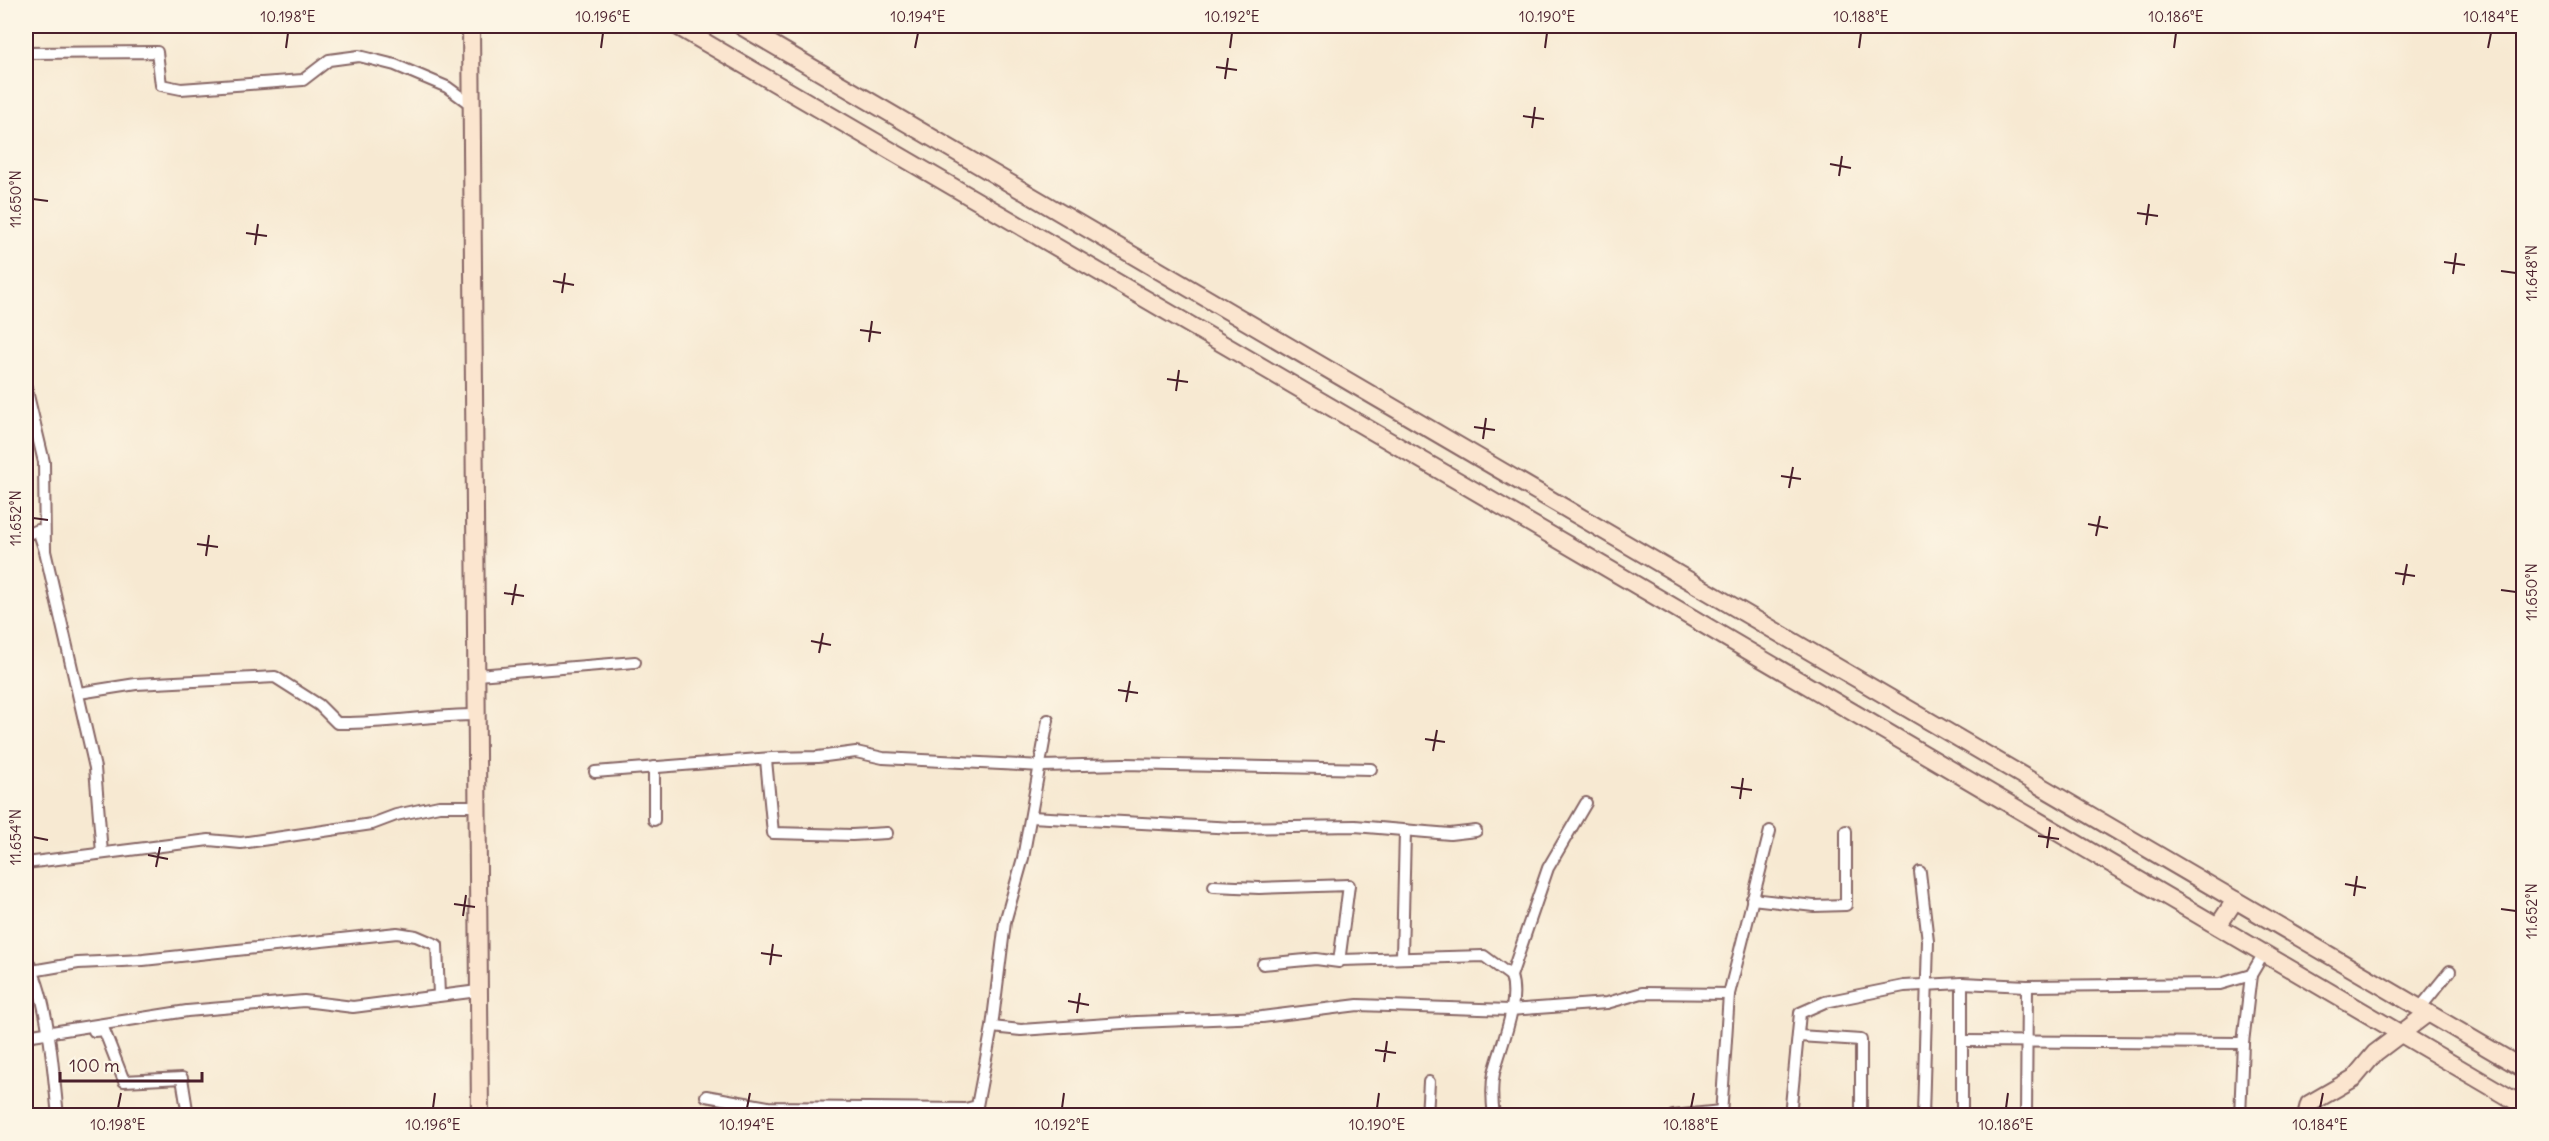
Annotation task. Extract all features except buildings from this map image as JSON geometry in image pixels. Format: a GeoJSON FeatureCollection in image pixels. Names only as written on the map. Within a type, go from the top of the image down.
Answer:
{"type":"FeatureCollection","features":[{"type":"Feature","properties":{"kind":"street"},"geometry":{"type":"LineString","coordinates":[[471,26],[480,1116]]}},
{"type":"Feature","properties":{"kind":"street"},"geometry":{"type":"LineString","coordinates":[[677,26],[2523,1106]]}},
{"type":"Feature","properties":{"kind":"street"},"geometry":{"type":"LineString","coordinates":[[741,26],[2523,1069]]}},
{"type":"Feature","properties":{"kind":"street"},"geometry":{"type":"LineString","coordinates":[[26,53],[157,52],[161,85],[181,89],[303,80],[329,60],[359,56],[395,65],[447,87],[473,106]]}},
{"type":"Feature","properties":{"kind":"street"},"geometry":{"type":"LineString","coordinates":[[26,387],[44,462],[45,551]]}},
{"type":"Feature","properties":{"kind":"street"},"geometry":{"type":"LineString","coordinates":[[26,535],[38,530],[79,693],[95,768],[102,853]]}},
{"type":"Feature","properties":{"kind":"street"},"geometry":{"type":"LineString","coordinates":[[478,675],[635,662]]}},
{"type":"Feature","properties":{"kind":"street"},"geometry":{"type":"LineString","coordinates":[[79,693],[136,684],[275,676],[320,705],[337,723],[359,724],[441,715],[477,715]]}},
{"type":"Feature","properties":{"kind":"street"},"geometry":{"type":"LineString","coordinates":[[706,1096],[768,1107],[977,1107],[992,1028],[1005,922],[1023,858],[1042,766],[1048,720]]}},
{"type":"Feature","properties":{"kind":"street"},"geometry":{"type":"LineString","coordinates":[[595,772],[856,752],[883,758],[1042,766],[1124,764],[1371,770]]}},
{"type":"Feature","properties":{"kind":"street"},"geometry":{"type":"LineString","coordinates":[[766,760],[773,833],[852,835],[887,833]]}},
{"type":"Feature","properties":{"kind":"street"},"geometry":{"type":"LineString","coordinates":[[654,766],[654,820]]}},
{"type":"Feature","properties":{"kind":"street"},"geometry":{"type":"LineString","coordinates":[[1511,976],[1548,868],[1586,803]]}},
{"type":"Feature","properties":{"kind":"street"},"geometry":{"type":"LineString","coordinates":[[26,863],[209,840],[241,843],[372,824],[396,814],[439,806],[477,806]]}},
{"type":"Feature","properties":{"kind":"street"},"geometry":{"type":"LineString","coordinates":[[1031,818],[1234,828],[1355,826],[1450,834],[1476,831]]}},
{"type":"Feature","properties":{"kind":"street"},"geometry":{"type":"LineString","coordinates":[[1673,1116],[1721,1113],[1729,994],[1770,831]]}},
{"type":"Feature","properties":{"kind":"street"},"geometry":{"type":"LineString","coordinates":[[1752,899],[1815,906],[1846,905],[1846,831]]}},
{"type":"Feature","properties":{"kind":"street"},"geometry":{"type":"LineString","coordinates":[[1402,956],[1405,832]]}},
{"type":"Feature","properties":{"kind":"street"},"geometry":{"type":"LineString","coordinates":[[1920,872],[1928,941],[1923,1116]]}},
{"type":"Feature","properties":{"kind":"street"},"geometry":{"type":"LineString","coordinates":[[1214,886],[1259,888],[1349,885],[1341,960]]}},
{"type":"Feature","properties":{"kind":"street"},"geometry":{"type":"LineString","coordinates":[[2218,926],[2235,900]]}},
{"type":"Feature","properties":{"kind":"street"},"geometry":{"type":"LineString","coordinates":[[29,970],[397,933],[416,936],[437,945],[439,995]]}},
{"type":"Feature","properties":{"kind":"street"},"geometry":{"type":"LineString","coordinates":[[2240,1116],[2243,1043],[2251,975],[2264,953]]}},
{"type":"Feature","properties":{"kind":"street"},"geometry":{"type":"LineString","coordinates":[[1263,964],[1316,959],[1339,962],[1341,960],[1385,960],[1402,956],[1484,956],[1511,976],[1514,985],[1510,1020],[1494,1074],[1491,1094],[1494,1116]]}},
{"type":"Feature","properties":{"kind":"street"},"geometry":{"type":"LineString","coordinates":[[26,958],[48,1033],[58,1116]]}},
{"type":"Feature","properties":{"kind":"street"},"geometry":{"type":"LineString","coordinates":[[2306,1116],[2309,1104],[2354,1078],[2375,1053],[2424,1011],[2450,971]]}},
{"type":"Feature","properties":{"kind":"street"},"geometry":{"type":"LineString","coordinates":[[1790,1116],[1800,1013],[1817,1006],[1904,986],[1962,983],[2027,987],[2220,984],[2251,975]]}},
{"type":"Feature","properties":{"kind":"street"},"geometry":{"type":"LineString","coordinates":[[1962,983],[1962,1116]]}},
{"type":"Feature","properties":{"kind":"street"},"geometry":{"type":"LineString","coordinates":[[2026,1116],[2027,987]]}},
{"type":"Feature","properties":{"kind":"street"},"geometry":{"type":"LineString","coordinates":[[26,1036],[187,1011],[304,1001],[353,1007],[478,990]]}},
{"type":"Feature","properties":{"kind":"street"},"geometry":{"type":"LineString","coordinates":[[992,1028],[1021,1030],[1262,1017],[1358,1005],[1510,1010],[1606,1003],[1642,993],[1729,994]]}},
{"type":"Feature","properties":{"kind":"street"},"geometry":{"type":"LineString","coordinates":[[48,1033],[104,1030],[124,1081],[182,1078],[188,1116]]}},
{"type":"Feature","properties":{"kind":"street"},"geometry":{"type":"LineString","coordinates":[[1799,1036],[1861,1040],[1861,1116]]}},
{"type":"Feature","properties":{"kind":"street"},"geometry":{"type":"LineString","coordinates":[[1963,1041],[2243,1043]]}},
{"type":"Feature","properties":{"kind":"street"},"geometry":{"type":"LineString","coordinates":[[1427,1116],[1429,1082]]}}]}
